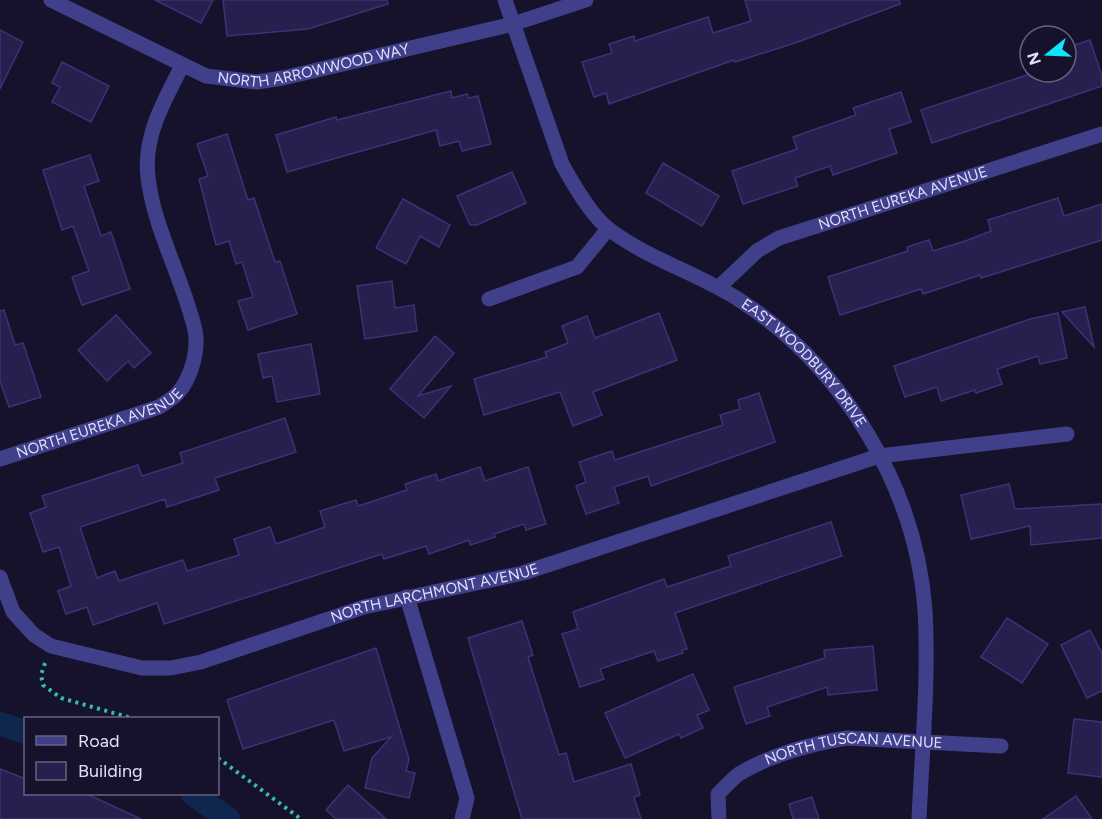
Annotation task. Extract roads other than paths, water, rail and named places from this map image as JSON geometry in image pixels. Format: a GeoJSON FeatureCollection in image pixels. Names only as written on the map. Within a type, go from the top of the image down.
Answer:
{"type":"FeatureCollection","features":[{"type":"Feature","properties":{"kind":"street","name":"NORTH ARROWWOOD WAY"},"geometry":{"type":"LineString","coordinates":[[51,0],[206,76],[257,82],[283,78],[513,24],[586,0]]}},
{"type":"Feature","properties":{"kind":"street","name":"EAST WOODBURY DRIVE"},"geometry":{"type":"LineString","coordinates":[[505,0],[562,164],[574,186],[608,229],[646,253],[719,287],[763,316],[803,350],[837,388],[892,480],[917,557],[926,633],[919,819]]}},
{"type":"Feature","properties":{"kind":"street","name":"NORTH EUREKA AVENUE"},"geometry":{"type":"LineString","coordinates":[[0,459],[159,407],[178,394],[189,374],[195,353],[195,332],[156,212],[148,176],[149,143],[157,115],[182,66]]}},
{"type":"Feature","properties":{"kind":"street","name":"NORTH EUREKA AVENUE"},"geometry":{"type":"LineString","coordinates":[[719,287],[757,251],[779,238],[1102,134]]}},
{"type":"Feature","properties":{"kind":"street"},"geometry":{"type":"LineString","coordinates":[[489,299],[577,267],[608,229]]}},
{"type":"Feature","properties":{"kind":"street","name":"NORTH LARCHMONT AVENUE"},"geometry":{"type":"LineString","coordinates":[[0,577],[6,596],[23,624],[51,646],[142,668],[171,668],[201,662],[364,607],[523,573],[879,456],[1066,434]]}},
{"type":"Feature","properties":{"kind":"street"},"geometry":{"type":"LineString","coordinates":[[407,597],[467,798],[462,819]]}},
{"type":"Feature","properties":{"kind":"street","name":"NORTH TUSCAN AVENUE"},"geometry":{"type":"LineString","coordinates":[[719,819],[718,794],[739,774],[797,749],[822,742],[847,738],[922,740],[1001,746]]}},
{"type":"Feature","properties":{"kind":"waterway"},"geometry":{"type":"LineString","coordinates":[[0,724],[24,731]]}},
{"type":"Feature","properties":{"kind":"waterway"},"geometry":{"type":"LineString","coordinates":[[194,795],[228,819]]}}]}
